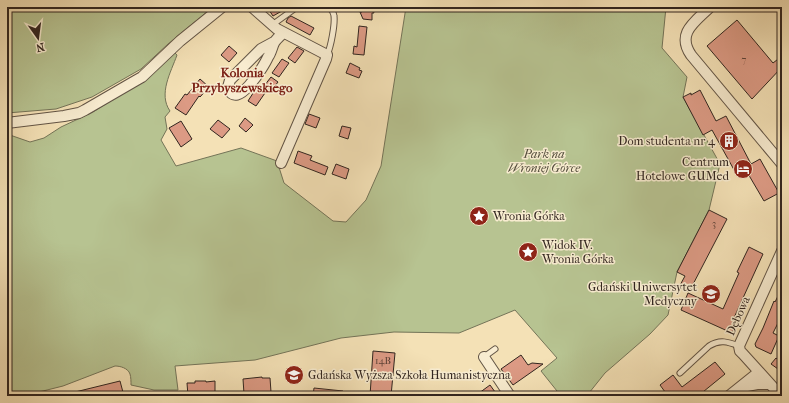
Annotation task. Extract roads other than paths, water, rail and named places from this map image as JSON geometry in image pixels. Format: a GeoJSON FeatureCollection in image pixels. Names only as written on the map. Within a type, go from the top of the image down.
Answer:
{"type":"FeatureCollection","features":[{"type":"Feature","properties":{"kind":"street"},"geometry":{"type":"LineString","coordinates":[[7,123],[64,116],[79,113],[85,110],[142,77],[180,41],[222,7]]}},
{"type":"Feature","properties":{"kind":"street"},"geometry":{"type":"LineString","coordinates":[[252,7],[283,33],[327,55],[281,163]]}},
{"type":"Feature","properties":{"kind":"street"},"geometry":{"type":"LineString","coordinates":[[710,7],[687,31],[685,42],[687,48],[782,164]]}},
{"type":"Feature","properties":{"kind":"street"},"geometry":{"type":"LineString","coordinates":[[274,42],[268,58],[248,88],[241,94],[231,93],[228,87],[230,80],[260,49],[274,42],[283,33]]}},
{"type":"Feature","properties":{"kind":"street","name":"Dębowa"},"geometry":{"type":"LineString","coordinates":[[781,396],[740,351],[739,346],[782,251]]}},
{"type":"Feature","properties":{"kind":"street"},"geometry":{"type":"LineString","coordinates":[[484,357],[510,396]]}},
{"type":"Feature","properties":{"kind":"street"},"geometry":{"type":"LineString","coordinates":[[729,396],[759,372]]}},
{"type":"Feature","properties":{"kind":"street"},"geometry":{"type":"LineString","coordinates":[[739,388],[757,384],[770,384]]}},
{"type":"Feature","properties":{"kind":"lane"},"geometry":{"type":"LineString","coordinates":[[272,25],[297,7]]}},
{"type":"Feature","properties":{"kind":"lane"},"geometry":{"type":"LineString","coordinates":[[327,7],[332,10],[334,16],[332,37],[327,55]]}},
{"type":"Feature","properties":{"kind":"lane"},"geometry":{"type":"LineString","coordinates":[[680,373],[715,342],[723,342],[739,346]]}},
{"type":"Feature","properties":{"kind":"lane"},"geometry":{"type":"LineString","coordinates":[[484,357],[495,349]]}},
{"type":"Feature","properties":{"kind":"place","name":"Dom studenta nr 4"},"geometry":{"type":"Point","coordinates":[729,141]}},
{"type":"Feature","properties":{"kind":"place","name":"Centrum Hotelowe GUMed"},"geometry":{"type":"Point","coordinates":[743,169]}},
{"type":"Feature","properties":{"kind":"place","name":"Wronia Górka"},"geometry":{"type":"Point","coordinates":[479,216]}},
{"type":"Feature","properties":{"kind":"place","name":"Widok IV. Wronia Górka"},"geometry":{"type":"Point","coordinates":[528,252]}},
{"type":"Feature","properties":{"kind":"place","name":"Gdański Uniwersytet Medyczny"},"geometry":{"type":"Point","coordinates":[711,294]}},
{"type":"Feature","properties":{"kind":"place","name":"Gdańska Wyższa Szkoła Humanistyczna"},"geometry":{"type":"Point","coordinates":[294,375]}},
{"type":"Feature","properties":{"kind":"district","name":"Kolonia Przybyszewskiego"},"geometry":{"type":"Point","coordinates":[242,80]}},
{"type":"Feature","properties":{"kind":"park label","name":"Park na Wroniej Górce"},"geometry":{"type":"Point","coordinates":[544,161]}}]}
